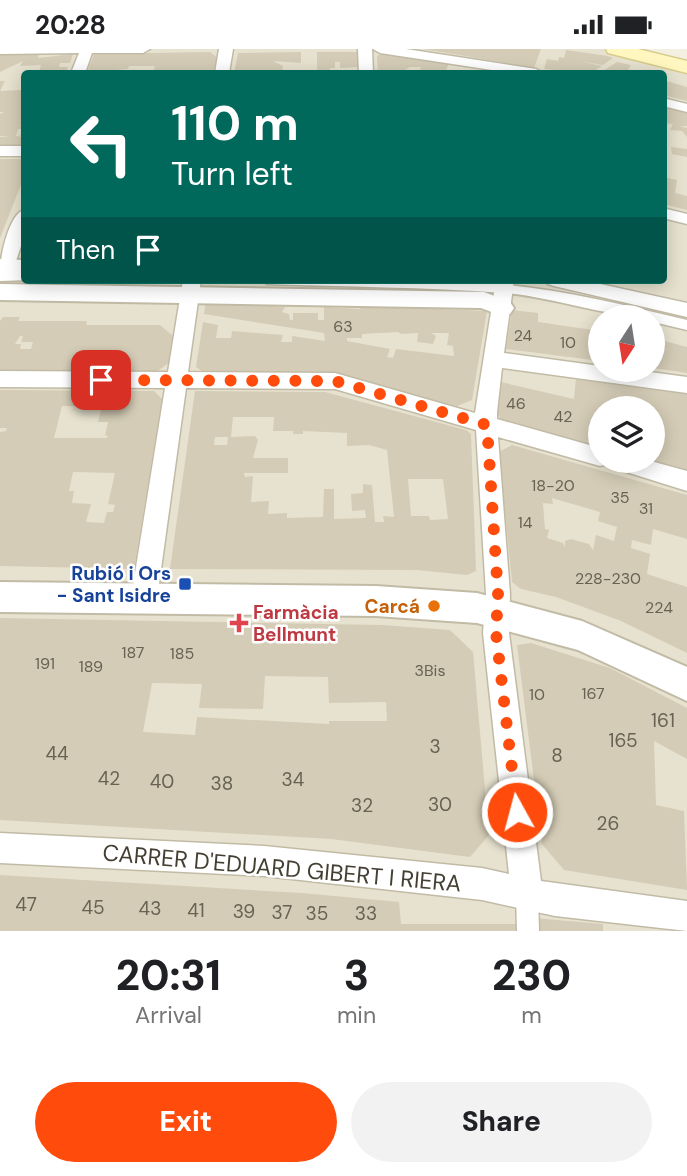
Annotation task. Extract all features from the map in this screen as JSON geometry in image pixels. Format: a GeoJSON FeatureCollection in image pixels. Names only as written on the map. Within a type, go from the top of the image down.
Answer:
{"type":"FeatureCollection","features":[{"type":"Feature","properties":{"kind":"main road"},"geometry":{"type":"LineString","coordinates":[[617,49],[687,67]]}},
{"type":"Feature","properties":{"kind":"street"},"geometry":{"type":"LineString","coordinates":[[79,70],[87,49]]}},
{"type":"Feature","properties":{"kind":"street"},"geometry":{"type":"LineString","coordinates":[[0,50],[143,49]]}},
{"type":"Feature","properties":{"kind":"street"},"geometry":{"type":"LineString","coordinates":[[222,70],[226,49]]}},
{"type":"Feature","properties":{"kind":"street"},"geometry":{"type":"LineString","coordinates":[[365,49],[366,70]]}},
{"type":"Feature","properties":{"kind":"street"},"geometry":{"type":"LineString","coordinates":[[380,49],[516,70]]}},
{"type":"Feature","properties":{"kind":"street"},"geometry":{"type":"LineString","coordinates":[[667,103],[687,108]]}},
{"type":"Feature","properties":{"kind":"street"},"geometry":{"type":"LineString","coordinates":[[0,151],[21,151]]}},
{"type":"Feature","properties":{"kind":"street"},"geometry":{"type":"LineString","coordinates":[[667,214],[687,219]]}},
{"type":"Feature","properties":{"kind":"street"},"geometry":{"type":"LineString","coordinates":[[11,271],[21,228]]}},
{"type":"Feature","properties":{"kind":"street"},"geometry":{"type":"LineString","coordinates":[[346,284],[560,296],[599,305]]}},
{"type":"Feature","properties":{"kind":"street"},"geometry":{"type":"LineString","coordinates":[[572,284],[687,310]]}},
{"type":"Feature","properties":{"kind":"street"},"geometry":{"type":"LineString","coordinates":[[0,292],[191,288],[485,300],[504,292]]}},
{"type":"Feature","properties":{"kind":"street"},"geometry":{"type":"LineString","coordinates":[[144,598],[191,288]]}},
{"type":"Feature","properties":{"kind":"street"},"geometry":{"type":"LineString","coordinates":[[504,292],[487,425],[496,633],[527,894],[528,931]]}},
{"type":"Feature","properties":{"kind":"street"},"geometry":{"type":"LineString","coordinates":[[665,320],[687,325]]}},
{"type":"Feature","properties":{"kind":"street"},"geometry":{"type":"LineString","coordinates":[[494,359],[687,385]]}},
{"type":"Feature","properties":{"kind":"street"},"geometry":{"type":"LineString","coordinates":[[0,379],[335,381],[588,454]]}},
{"type":"Feature","properties":{"kind":"street"},"geometry":{"type":"LineString","coordinates":[[659,473],[687,481]]}},
{"type":"Feature","properties":{"kind":"street"},"geometry":{"type":"LineString","coordinates":[[0,597],[376,601],[477,608],[582,636],[687,684]]}},
{"type":"Feature","properties":{"kind":"street","name":"CARRER D'EDUARD GIBERT I RIERA"},"geometry":{"type":"LineString","coordinates":[[0,848],[264,861],[482,884],[555,900],[687,917]]}},
{"type":"Feature","properties":{"kind":"shaded area"},"geometry":{"type":"Polygon","coordinates":[[[0,49],[641,49],[687,62],[687,931],[0,931],[0,49]]]}},
{"type":"Feature","properties":{"kind":"building"},"geometry":{"type":"Polygon","coordinates":[[[424,49],[541,49],[534,68],[424,49]]]}},
{"type":"Feature","properties":{"kind":"building"},"geometry":{"type":"Polygon","coordinates":[[[566,50],[613,58],[603,65],[579,61],[602,66],[595,70],[544,69],[547,59],[558,61],[559,57],[564,58],[566,50]]]}},
{"type":"Feature","properties":{"kind":"building"},"geometry":{"type":"Polygon","coordinates":[[[210,52],[217,57],[215,70],[154,70],[155,66],[129,66],[128,69],[88,70],[94,54],[210,52]]]}},
{"type":"Feature","properties":{"kind":"building"},"geometry":{"type":"Polygon","coordinates":[[[301,52],[301,63],[273,61],[283,66],[282,70],[235,70],[238,53],[301,52]]]}},
{"type":"Feature","properties":{"kind":"building"},"geometry":{"type":"Polygon","coordinates":[[[317,52],[359,52],[359,67],[340,68],[340,62],[335,62],[335,68],[317,70],[317,52]]]}},
{"type":"Feature","properties":{"kind":"building"},"geometry":{"type":"Polygon","coordinates":[[[383,53],[449,63],[446,70],[420,70],[421,67],[410,67],[404,70],[378,70],[377,56],[383,53]]]}},
{"type":"Feature","properties":{"kind":"building"},"geometry":{"type":"Polygon","coordinates":[[[0,54],[39,54],[38,58],[73,54],[70,63],[60,63],[59,67],[68,67],[66,70],[40,70],[41,65],[20,66],[23,61],[0,72],[0,54]]]}},
{"type":"Feature","properties":{"kind":"building"},"geometry":{"type":"Polygon","coordinates":[[[617,62],[631,65],[628,70],[605,70],[617,62]]]}},
{"type":"Feature","properties":{"kind":"building"},"geometry":{"type":"Polygon","coordinates":[[[667,81],[687,87],[687,101],[667,96],[667,81]]]}},
{"type":"Feature","properties":{"kind":"building"},"geometry":{"type":"Polygon","coordinates":[[[21,90],[21,129],[18,129],[16,136],[21,137],[21,147],[0,147],[0,137],[11,136],[0,136],[0,114],[4,112],[0,112],[0,91],[21,90]]]}},
{"type":"Feature","properties":{"kind":"building"},"geometry":{"type":"Polygon","coordinates":[[[667,106],[687,111],[687,126],[680,126],[687,128],[687,137],[682,131],[670,130],[673,124],[667,123],[667,106]]]}},
{"type":"Feature","properties":{"kind":"building"},"geometry":{"type":"Polygon","coordinates":[[[671,147],[687,149],[687,157],[672,154],[671,147]]]}},
{"type":"Feature","properties":{"kind":"building"},"geometry":{"type":"Polygon","coordinates":[[[0,159],[21,159],[21,185],[0,238],[0,159]]]}},
{"type":"Feature","properties":{"kind":"building"},"geometry":{"type":"Polygon","coordinates":[[[667,178],[677,180],[675,193],[687,196],[687,210],[667,205],[667,178]]]}},
{"type":"Feature","properties":{"kind":"building"},"geometry":{"type":"Polygon","coordinates":[[[206,301],[285,307],[282,312],[289,314],[290,320],[293,320],[293,313],[318,313],[318,320],[324,320],[324,307],[360,309],[360,305],[487,311],[472,400],[457,406],[324,372],[203,372],[196,367],[203,322],[218,325],[216,338],[231,338],[232,331],[283,335],[281,342],[292,342],[292,336],[325,341],[324,333],[204,314],[206,301]],[[418,333],[362,334],[362,338],[347,338],[347,341],[390,349],[387,357],[393,358],[396,349],[454,356],[453,346],[447,345],[449,333],[431,333],[436,336],[433,344],[417,342],[418,333]]]}},
{"type":"Feature","properties":{"kind":"building"},"geometry":{"type":"Polygon","coordinates":[[[512,310],[538,313],[538,322],[588,329],[588,359],[506,349],[512,310]]]}},
{"type":"Feature","properties":{"kind":"building"},"geometry":{"type":"Polygon","coordinates":[[[3,317],[20,317],[18,321],[160,325],[173,336],[169,363],[156,372],[0,371],[0,321],[3,317]],[[20,336],[15,344],[21,344],[20,349],[31,349],[33,342],[21,342],[23,336],[20,336]]]}},
{"type":"Feature","properties":{"kind":"building"},"geometry":{"type":"Polygon","coordinates":[[[665,341],[687,347],[687,373],[665,370],[665,341]]]}},
{"type":"Feature","properties":{"kind":"building"},"geometry":{"type":"Polygon","coordinates":[[[576,378],[588,380],[588,382],[687,393],[687,472],[665,465],[665,396],[588,396],[588,445],[502,420],[496,413],[501,382],[574,399],[576,378]]]}},
{"type":"Feature","properties":{"kind":"building"},"geometry":{"type":"Polygon","coordinates":[[[0,390],[154,391],[162,399],[134,569],[0,566],[0,432],[6,431],[7,428],[0,428],[0,390]],[[62,406],[54,438],[107,438],[108,435],[105,436],[108,422],[98,422],[102,406],[62,406]],[[73,472],[69,491],[74,491],[72,503],[91,504],[86,522],[104,523],[107,512],[113,512],[115,505],[108,504],[115,473],[73,472]]]}},
{"type":"Feature","properties":{"kind":"building"},"geometry":{"type":"Polygon","coordinates":[[[195,391],[325,392],[466,430],[471,434],[476,571],[467,575],[417,570],[170,569],[195,391]],[[233,417],[231,437],[255,436],[258,440],[253,458],[288,458],[288,473],[244,473],[245,477],[253,476],[251,502],[269,501],[268,514],[287,513],[287,518],[323,517],[324,489],[334,489],[334,519],[366,518],[365,510],[352,511],[351,494],[363,493],[363,484],[372,485],[375,522],[384,522],[383,516],[394,517],[387,450],[369,445],[347,446],[347,433],[303,431],[303,434],[293,434],[293,431],[273,431],[274,417],[233,417]],[[215,437],[214,445],[227,445],[228,437],[215,437]],[[408,479],[411,516],[429,516],[430,520],[448,519],[443,479],[408,479]]]}},
{"type":"Feature","properties":{"kind":"building"},"geometry":{"type":"Polygon","coordinates":[[[512,445],[588,467],[588,473],[610,473],[687,495],[687,539],[653,529],[651,545],[632,540],[631,548],[650,554],[647,574],[687,587],[687,653],[621,621],[556,597],[521,589],[512,582],[499,452],[512,445]],[[552,498],[553,504],[543,503],[545,529],[549,530],[547,538],[563,543],[565,547],[565,541],[571,539],[589,544],[593,550],[596,535],[614,541],[617,527],[598,521],[600,512],[552,498]]]}},
{"type":"Feature","properties":{"kind":"building"},"geometry":{"type":"Polygon","coordinates":[[[0,618],[382,625],[450,630],[473,652],[489,835],[470,857],[331,839],[0,820],[0,618]],[[265,676],[263,709],[199,708],[202,684],[152,683],[143,732],[195,735],[197,717],[329,724],[329,721],[387,721],[386,702],[329,703],[328,677],[265,676]]]}},
{"type":"Feature","properties":{"kind":"building"},"geometry":{"type":"Polygon","coordinates":[[[531,643],[610,668],[687,708],[687,759],[654,741],[656,805],[684,811],[687,890],[564,870],[542,844],[517,645],[531,643]]]}},
{"type":"Feature","properties":{"kind":"building"},"geometry":{"type":"Polygon","coordinates":[[[0,875],[302,893],[399,902],[401,924],[517,924],[517,931],[0,931],[0,875]]]}},
{"type":"Feature","properties":{"kind":"building"},"geometry":{"type":"Polygon","coordinates":[[[534,918],[603,924],[603,931],[535,931],[534,918]]]}},
{"type":"Feature","properties":{"kind":"place","name":"Rubió i Ors - Sant Isidre"},"geometry":{"type":"Point","coordinates":[185,584]}},
{"type":"Feature","properties":{"kind":"place","name":"Carcá"},"geometry":{"type":"Point","coordinates":[434,606]}},
{"type":"Feature","properties":{"kind":"place","name":"Farmàcia Bellmunt"},"geometry":{"type":"Point","coordinates":[239,623]}},
{"type":"Feature","properties":{"kind":"route"},"geometry":{"type":"LineString","coordinates":[[101,380],[335,381],[487,425],[498,594],[496,633],[517,812]]}}]}
